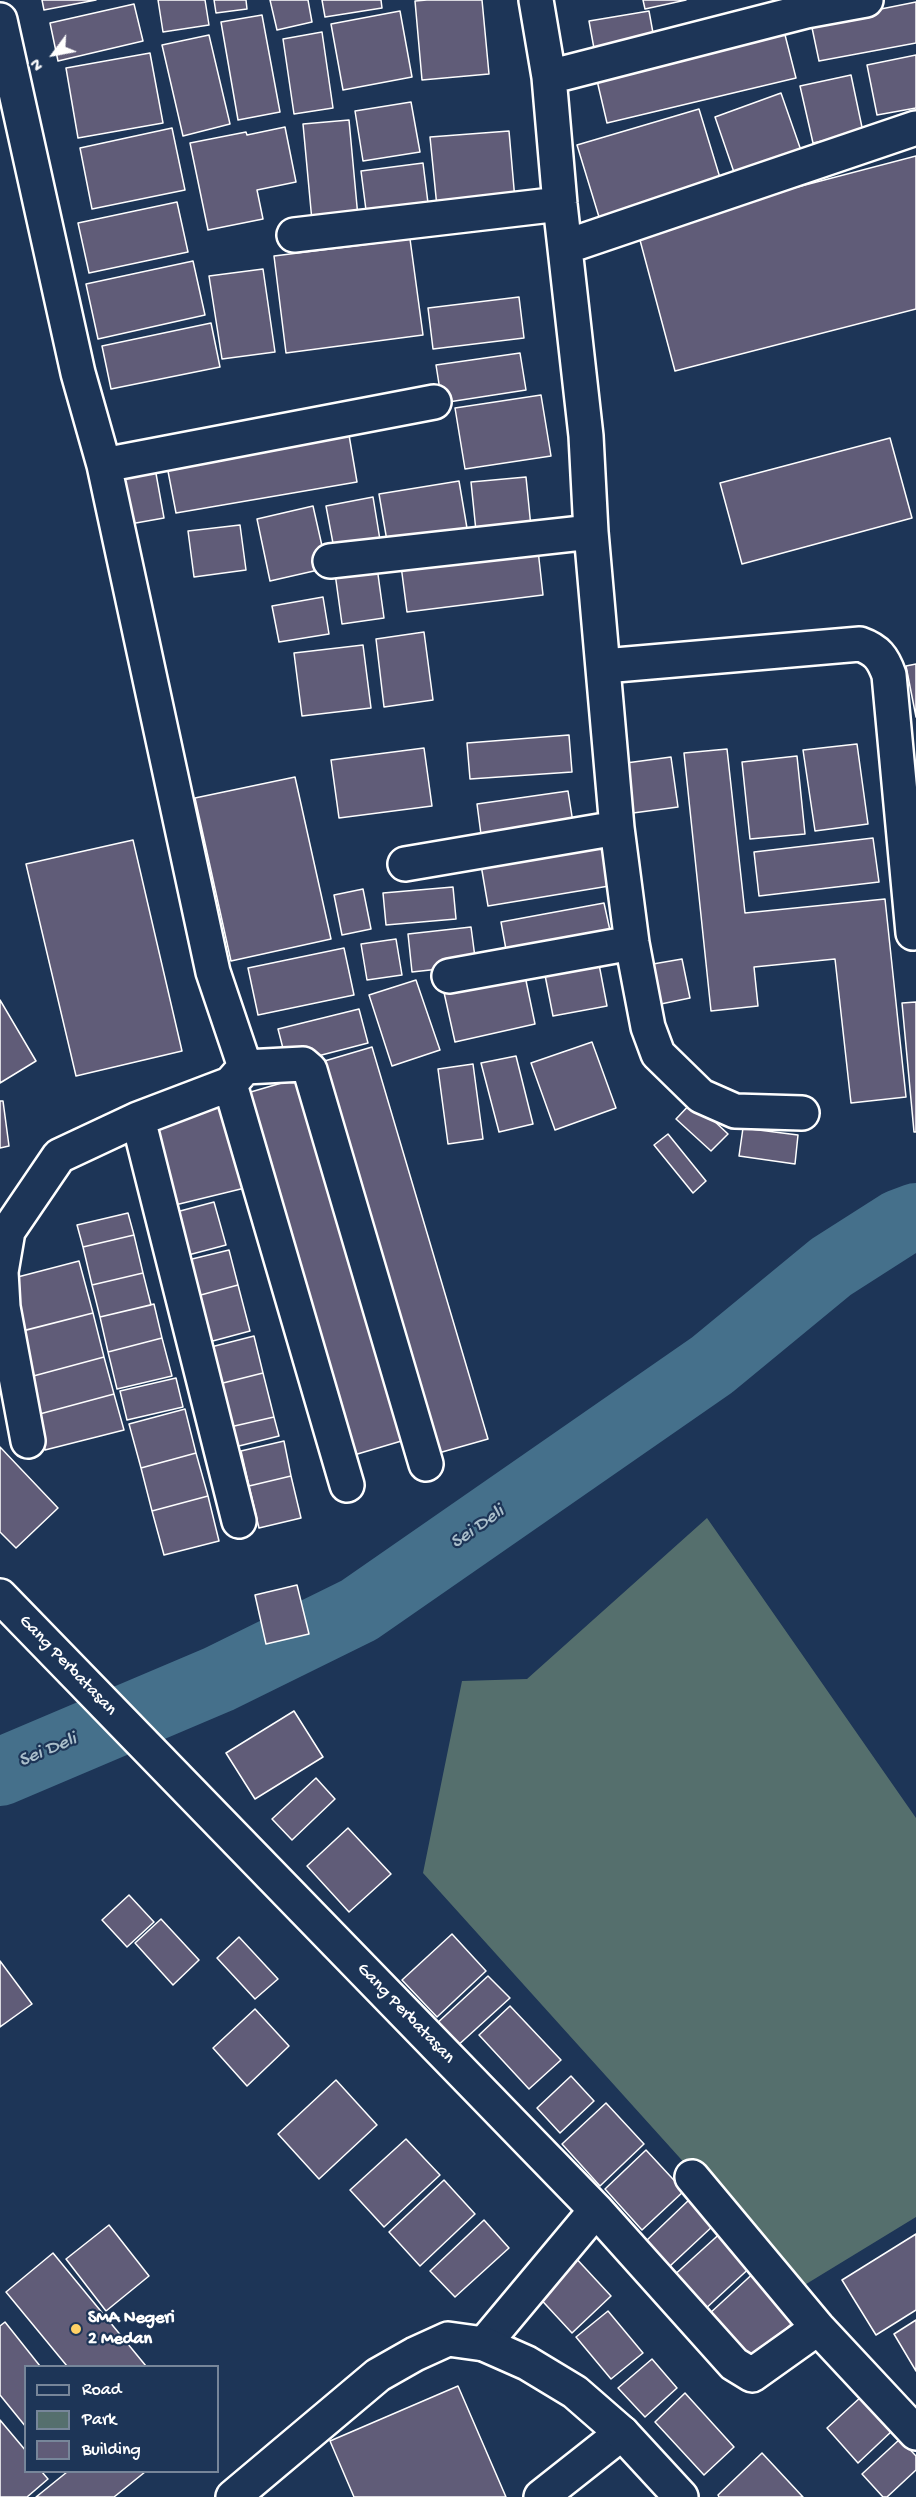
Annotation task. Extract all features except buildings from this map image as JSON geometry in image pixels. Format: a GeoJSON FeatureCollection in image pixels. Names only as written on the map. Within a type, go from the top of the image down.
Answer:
{"type":"FeatureCollection","features":[{"type":"Feature","properties":{"kind":"street"},"geometry":{"type":"LineString","coordinates":[[536,0],[549,77],[560,204],[586,436],[591,532],[617,828],[632,943],[648,1027],[658,1054],[700,1096],[735,1111],[802,1113]]}},
{"type":"Feature","properties":{"kind":"street"},"geometry":{"type":"LineString","coordinates":[[549,77],[806,11],[866,0]]}},
{"type":"Feature","properties":{"kind":"street"},"geometry":{"type":"LineString","coordinates":[[0,20],[78,373],[104,465],[237,1075],[347,1485]]}},
{"type":"Feature","properties":{"kind":"street"},"geometry":{"type":"LineString","coordinates":[[565,247],[916,128]]}},
{"type":"Feature","properties":{"kind":"street"},"geometry":{"type":"LineString","coordinates":[[294,235],[560,204]]}},
{"type":"Feature","properties":{"kind":"street"},"geometry":{"type":"LineString","coordinates":[[104,465],[434,402]]}},
{"type":"Feature","properties":{"kind":"street"},"geometry":{"type":"LineString","coordinates":[[330,561],[591,532]]}},
{"type":"Feature","properties":{"kind":"street"},"geometry":{"type":"LineString","coordinates":[[604,666],[860,644],[873,648],[884,660],[889,675],[913,933]]}},
{"type":"Feature","properties":{"kind":"street"},"geometry":{"type":"LineString","coordinates":[[405,864],[617,828]]}},
{"type":"Feature","properties":{"kind":"street"},"geometry":{"type":"LineString","coordinates":[[449,976],[632,943]]}},
{"type":"Feature","properties":{"kind":"street"},"geometry":{"type":"LineString","coordinates":[[28,1441],[3,1307],[2,1272],[8,1231],[59,1156],[237,1075],[303,1064],[310,1070],[426,1464]]}},
{"type":"Feature","properties":{"kind":"street"},"geometry":{"type":"LineString","coordinates":[[138,1119],[239,1521]]}},
{"type":"Feature","properties":{"kind":"street","name":"Gang Perbatasan"},"geometry":{"type":"LineString","coordinates":[[0,1596],[596,2210],[734,2364],[752,2375],[818,2328]]}},
{"type":"Feature","properties":{"kind":"street"},"geometry":{"type":"LineString","coordinates":[[692,2177],[818,2328],[916,2433]]}},
{"type":"Feature","properties":{"kind":"street"},"geometry":{"type":"LineString","coordinates":[[484,2344],[596,2210]]}},
{"type":"Feature","properties":{"kind":"street"},"geometry":{"type":"LineString","coordinates":[[232,2497],[378,2375],[448,2339],[484,2344],[527,2363],[575,2392],[622,2433],[681,2497]]}},
{"type":"Feature","properties":{"kind":"street"},"geometry":{"type":"LineString","coordinates":[[541,2497],[622,2433]]}},
{"type":"Feature","properties":{"kind":"green space"},"geometry":{"type":"Polygon","coordinates":[[[707,1518],[916,1818],[916,2217],[798,2289],[423,1873],[462,1681],[527,1679],[707,1518]]]}},
{"type":"Feature","properties":{"kind":"waterway","name":"Sei Deli"},"geometry":{"type":"LineString","coordinates":[[0,1772],[219,1679],[359,1610],[712,1365],[831,1267],[900,1223],[916,1217]]}},
{"type":"Feature","properties":{"kind":"place","name":"SMA Negeri 2 Medan"},"geometry":{"type":"Point","coordinates":[76,2329]}}]}
